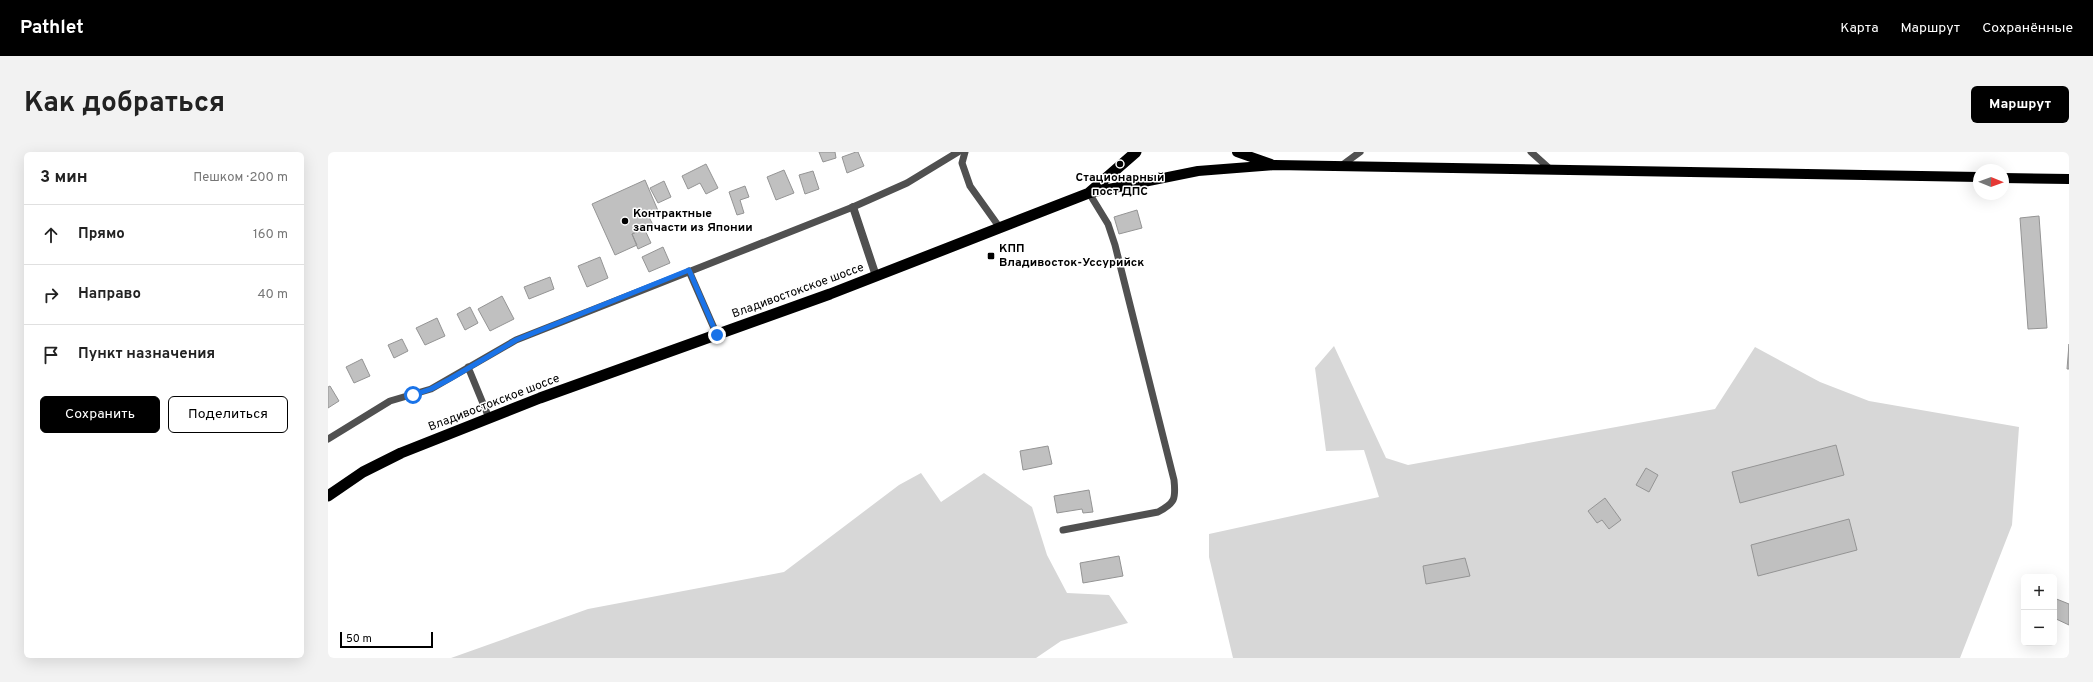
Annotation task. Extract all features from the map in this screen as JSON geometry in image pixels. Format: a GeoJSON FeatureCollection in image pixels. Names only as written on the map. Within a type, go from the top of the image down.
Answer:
{"type":"FeatureCollection","features":[{"type":"Feature","properties":{"kind":"highway","name":"Владивостокское шоссе"},"geometry":{"type":"LineString","coordinates":[[328,496],[363,472],[402,453],[489,418],[876,276],[1089,193],[1136,152]]}},
{"type":"Feature","properties":{"kind":"main road"},"geometry":{"type":"LineString","coordinates":[[1237,152],[1275,165]]}},
{"type":"Feature","properties":{"kind":"main road"},"geometry":{"type":"LineString","coordinates":[[1089,193],[1198,171],[1275,165],[1973,177]]}},
{"type":"Feature","properties":{"kind":"main road"},"geometry":{"type":"LineString","coordinates":[[2009,178],[2069,179]]}},
{"type":"Feature","properties":{"kind":"street"},"geometry":{"type":"LineString","coordinates":[[853,207],[876,276]]}},
{"type":"Feature","properties":{"kind":"lane"},"geometry":{"type":"LineString","coordinates":[[328,439],[390,401],[431,389],[516,340],[689,270],[853,207],[907,184],[958,152]]}},
{"type":"Feature","properties":{"kind":"lane"},"geometry":{"type":"LineString","coordinates":[[965,152],[962,163],[970,186],[1000,228]]}},
{"type":"Feature","properties":{"kind":"lane"},"geometry":{"type":"LineString","coordinates":[[1340,166],[1360,152]]}},
{"type":"Feature","properties":{"kind":"lane"},"geometry":{"type":"LineString","coordinates":[[1531,152],[1550,169]]}},
{"type":"Feature","properties":{"kind":"lane"},"geometry":{"type":"LineString","coordinates":[[1063,530],[1158,512],[1171,505],[1176,494],[1174,480],[1115,246],[1108,224],[1089,193]]}},
{"type":"Feature","properties":{"kind":"lane"},"geometry":{"type":"LineString","coordinates":[[689,270],[717,335]]}},
{"type":"Feature","properties":{"kind":"lane"},"geometry":{"type":"LineString","coordinates":[[468,367],[489,418]]}},
{"type":"Feature","properties":{"kind":"shaded area"},"geometry":{"type":"Polygon","coordinates":[[[1334,346],[1386,458],[1408,465],[1715,409],[1755,347],[1820,382],[1869,401],[2019,427],[2012,525],[1960,658],[1233,658],[1209,557],[1209,534],[1379,497],[1364,450],[1326,451],[1315,368],[1334,346]]]}},
{"type":"Feature","properties":{"kind":"shaded area"},"geometry":{"type":"Polygon","coordinates":[[[921,473],[941,502],[984,473],[1032,507],[1047,555],[1067,593],[1109,595],[1128,623],[1061,641],[1036,658],[451,658],[588,609],[784,572],[899,485],[921,473]]]}},
{"type":"Feature","properties":{"kind":"building"},"geometry":{"type":"Polygon","coordinates":[[[819,152],[835,152],[836,158],[823,162],[819,152]]]}},
{"type":"Feature","properties":{"kind":"building"},"geometry":{"type":"Polygon","coordinates":[[[858,152],[864,166],[847,173],[842,157],[858,152]]]}},
{"type":"Feature","properties":{"kind":"building"},"geometry":{"type":"Polygon","coordinates":[[[706,164],[718,188],[706,194],[700,183],[688,189],[682,176],[706,164]]]}},
{"type":"Feature","properties":{"kind":"building"},"geometry":{"type":"Polygon","coordinates":[[[784,170],[794,193],[776,200],[767,177],[784,170]]]}},
{"type":"Feature","properties":{"kind":"building"},"geometry":{"type":"Polygon","coordinates":[[[813,171],[819,189],[805,194],[799,175],[813,171]]]}},
{"type":"Feature","properties":{"kind":"building","name":"Контрактные запчасти из Японии"},"geometry":{"type":"Polygon","coordinates":[[[645,180],[659,213],[649,217],[653,225],[632,234],[637,245],[615,255],[592,204],[645,180]]]}},
{"type":"Feature","properties":{"kind":"building"},"geometry":{"type":"Polygon","coordinates":[[[664,181],[671,197],[658,203],[650,188],[664,181]]]}},
{"type":"Feature","properties":{"kind":"building"},"geometry":{"type":"Polygon","coordinates":[[[745,186],[749,197],[740,200],[744,213],[737,215],[729,192],[745,186]]]}},
{"type":"Feature","properties":{"kind":"building"},"geometry":{"type":"Polygon","coordinates":[[[1137,210],[1142,228],[1119,234],[1114,217],[1137,210]]]}},
{"type":"Feature","properties":{"kind":"building"},"geometry":{"type":"Polygon","coordinates":[[[2039,216],[2047,328],[2028,329],[2020,218],[2039,216]]]}},
{"type":"Feature","properties":{"kind":"building"},"geometry":{"type":"Polygon","coordinates":[[[644,228],[651,243],[638,249],[632,234],[644,228]]]}},
{"type":"Feature","properties":{"kind":"building"},"geometry":{"type":"Polygon","coordinates":[[[663,247],[670,263],[649,272],[642,257],[663,247]]]}},
{"type":"Feature","properties":{"kind":"building"},"geometry":{"type":"Polygon","coordinates":[[[600,257],[608,278],[587,287],[578,266],[600,257]]]}},
{"type":"Feature","properties":{"kind":"building"},"geometry":{"type":"Polygon","coordinates":[[[550,277],[554,289],[529,299],[524,287],[550,277]]]}},
{"type":"Feature","properties":{"kind":"building"},"geometry":{"type":"Polygon","coordinates":[[[502,296],[514,319],[490,331],[478,309],[502,296]]]}},
{"type":"Feature","properties":{"kind":"building"},"geometry":{"type":"Polygon","coordinates":[[[470,307],[478,323],[465,330],[457,314],[470,307]]]}},
{"type":"Feature","properties":{"kind":"building"},"geometry":{"type":"Polygon","coordinates":[[[437,318],[445,336],[425,345],[416,328],[437,318]]]}},
{"type":"Feature","properties":{"kind":"building"},"geometry":{"type":"Polygon","coordinates":[[[402,339],[408,351],[394,358],[388,345],[402,339]]]}},
{"type":"Feature","properties":{"kind":"building"},"geometry":{"type":"Polygon","coordinates":[[[2069,344],[2069,369],[2067,369],[2069,344]]]}},
{"type":"Feature","properties":{"kind":"building"},"geometry":{"type":"Polygon","coordinates":[[[362,359],[370,376],[354,383],[346,367],[362,359]]]}},
{"type":"Feature","properties":{"kind":"building"},"geometry":{"type":"Polygon","coordinates":[[[330,386],[339,401],[328,408],[328,387],[330,386]]]}},
{"type":"Feature","properties":{"kind":"building"},"geometry":{"type":"Polygon","coordinates":[[[1836,445],[1844,475],[1740,503],[1732,472],[1836,445]]]}},
{"type":"Feature","properties":{"kind":"building"},"geometry":{"type":"Polygon","coordinates":[[[1048,446],[1052,464],[1023,470],[1020,451],[1048,446]]]}},
{"type":"Feature","properties":{"kind":"building"},"geometry":{"type":"Polygon","coordinates":[[[1646,468],[1658,475],[1649,492],[1636,485],[1646,468]]]}},
{"type":"Feature","properties":{"kind":"building"},"geometry":{"type":"Polygon","coordinates":[[[1089,490],[1093,512],[1083,513],[1082,509],[1057,513],[1054,496],[1089,490]]]}},
{"type":"Feature","properties":{"kind":"building"},"geometry":{"type":"Polygon","coordinates":[[[1605,498],[1621,520],[1609,529],[1602,520],[1597,523],[1588,511],[1605,498]]]}},
{"type":"Feature","properties":{"kind":"building"},"geometry":{"type":"Polygon","coordinates":[[[1849,519],[1857,550],[1758,576],[1751,545],[1849,519]]]}},
{"type":"Feature","properties":{"kind":"building"},"geometry":{"type":"Polygon","coordinates":[[[1119,556],[1123,576],[1083,583],[1080,563],[1119,556]]]}},
{"type":"Feature","properties":{"kind":"building"},"geometry":{"type":"Polygon","coordinates":[[[1465,558],[1470,576],[1426,584],[1423,566],[1465,558]]]}},
{"type":"Feature","properties":{"kind":"building"},"geometry":{"type":"Polygon","coordinates":[[[2057,599],[2069,604],[2069,625],[2057,619],[2057,599]]]}},
{"type":"Feature","properties":{"kind":"place","name":"Стационарный пост ДПС"},"geometry":{"type":"Point","coordinates":[1120,164]}},
{"type":"Feature","properties":{"kind":"place","name":"Контрактные запчасти из Японии"},"geometry":{"type":"Point","coordinates":[625,221]}},
{"type":"Feature","properties":{"kind":"place","name":"КПП Владивосток-Уссурийск"},"geometry":{"type":"Point","coordinates":[991,256]}},
{"type":"Feature","properties":{"kind":"route"},"geometry":{"type":"LineString","coordinates":[[413,395],[431,389],[450,379],[516,340],[689,270],[717,335]]}}]}
